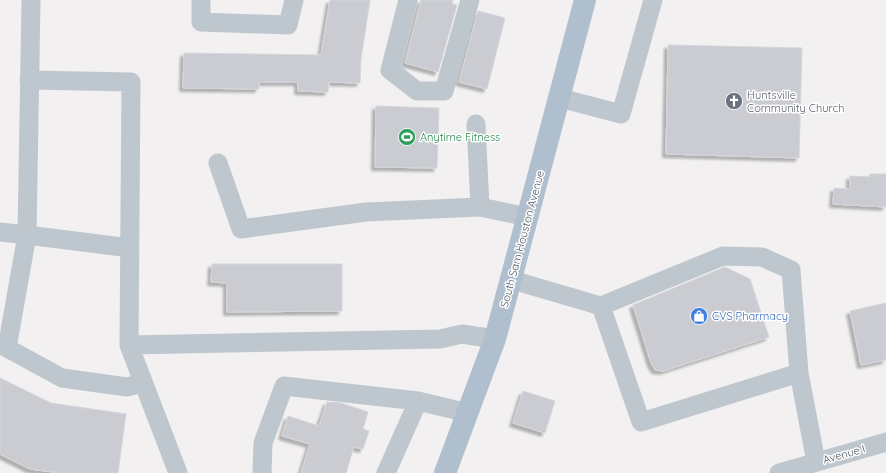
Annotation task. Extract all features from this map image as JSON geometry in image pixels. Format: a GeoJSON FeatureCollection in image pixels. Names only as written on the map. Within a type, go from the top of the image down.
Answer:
{"type":"FeatureCollection","features":[{"type":"Feature","properties":{"kind":"main road","name":"South Sam Houston Avenue"},"geometry":{"type":"LineString","coordinates":[[444,473],[495,339],[512,280],[585,0]]}},
{"type":"Feature","properties":{"kind":"street"},"geometry":{"type":"LineString","coordinates":[[31,0],[27,235],[7,348],[62,378],[127,387],[144,383]]}},
{"type":"Feature","properties":{"kind":"street"},"geometry":{"type":"LineString","coordinates":[[202,0],[201,22],[288,25],[294,0]]}},
{"type":"Feature","properties":{"kind":"street"},"geometry":{"type":"LineString","coordinates":[[408,0],[390,70],[417,91],[444,91],[470,0]]}},
{"type":"Feature","properties":{"kind":"street"},"geometry":{"type":"LineString","coordinates":[[560,98],[621,114],[654,0]]}},
{"type":"Feature","properties":{"kind":"street"},"geometry":{"type":"LineString","coordinates":[[29,80],[132,82],[129,345],[178,473]]}},
{"type":"Feature","properties":{"kind":"street"},"geometry":{"type":"LineString","coordinates":[[476,124],[480,207]]}},
{"type":"Feature","properties":{"kind":"street"},"geometry":{"type":"LineString","coordinates":[[218,163],[241,229],[366,212],[480,207],[528,218]]}},
{"type":"Feature","properties":{"kind":"street"},"geometry":{"type":"LineString","coordinates":[[0,232],[130,248]]}},
{"type":"Feature","properties":{"kind":"street"},"geometry":{"type":"LineString","coordinates":[[512,280],[601,306],[723,256],[762,257],[791,270],[799,373],[816,462]]}},
{"type":"Feature","properties":{"kind":"street"},"geometry":{"type":"LineString","coordinates":[[601,306],[642,422],[799,373]]}},
{"type":"Feature","properties":{"kind":"street"},"geometry":{"type":"LineString","coordinates":[[129,345],[440,339],[462,334],[495,339]]}},
{"type":"Feature","properties":{"kind":"street"},"geometry":{"type":"LineString","coordinates":[[262,473],[263,443],[284,386],[418,401],[468,413]]}},
{"type":"Feature","properties":{"kind":"street"},"geometry":{"type":"LineString","coordinates":[[386,473],[418,401]]}},
{"type":"Feature","properties":{"kind":"street","name":"Avenue I"},"geometry":{"type":"LineString","coordinates":[[788,472],[816,462],[886,442]]}},
{"type":"Feature","properties":{"kind":"building"},"geometry":{"type":"Polygon","coordinates":[[[330,0],[370,0],[361,59],[360,83],[329,82],[328,92],[298,91],[298,82],[259,82],[259,89],[183,88],[184,53],[321,55],[330,0]]]}},
{"type":"Feature","properties":{"kind":"building"},"geometry":{"type":"Polygon","coordinates":[[[421,0],[453,0],[452,4],[457,5],[438,72],[405,63],[421,0]]]}},
{"type":"Feature","properties":{"kind":"building"},"geometry":{"type":"Polygon","coordinates":[[[478,11],[505,18],[487,89],[459,82],[478,11]]]}},
{"type":"Feature","properties":{"kind":"building","name":"Huntsville Community Church"},"geometry":{"type":"Polygon","coordinates":[[[668,45],[802,48],[799,158],[666,154],[668,45]]]}},
{"type":"Feature","properties":{"kind":"building","name":"Anytime Fitness"},"geometry":{"type":"Polygon","coordinates":[[[376,106],[439,108],[437,168],[375,167],[376,106]]]}},
{"type":"Feature","properties":{"kind":"building"},"geometry":{"type":"Polygon","coordinates":[[[870,174],[886,174],[886,207],[833,204],[834,188],[850,189],[850,176],[870,177],[870,174]]]}},
{"type":"Feature","properties":{"kind":"building"},"geometry":{"type":"Polygon","coordinates":[[[212,264],[342,264],[342,311],[227,312],[227,283],[211,282],[212,264]]]}},
{"type":"Feature","properties":{"kind":"building","name":"CVS Pharmacy"},"geometry":{"type":"Polygon","coordinates":[[[725,267],[750,279],[769,337],[663,371],[655,370],[651,363],[633,305],[725,267]]]}},
{"type":"Feature","properties":{"kind":"building"},"geometry":{"type":"Polygon","coordinates":[[[886,303],[886,360],[861,365],[850,311],[886,303]]]}},
{"type":"Feature","properties":{"kind":"building"},"geometry":{"type":"Polygon","coordinates":[[[0,378],[51,403],[126,414],[118,473],[60,473],[30,469],[0,454],[0,378]]]}},
{"type":"Feature","properties":{"kind":"building"},"geometry":{"type":"Polygon","coordinates":[[[523,391],[555,401],[545,433],[513,423],[523,391]]]}},
{"type":"Feature","properties":{"kind":"building"},"geometry":{"type":"Polygon","coordinates":[[[327,402],[341,403],[368,412],[363,429],[369,431],[363,449],[354,447],[346,473],[301,473],[310,444],[282,436],[288,416],[319,426],[327,402]]]}},
{"type":"Feature","properties":{"kind":"place","name":"Huntsville Community Church"},"geometry":{"type":"Point","coordinates":[734,101]}},
{"type":"Feature","properties":{"kind":"place","name":"Anytime Fitness"},"geometry":{"type":"Point","coordinates":[407,137]}},
{"type":"Feature","properties":{"kind":"place","name":"CVS Pharmacy"},"geometry":{"type":"Point","coordinates":[699,316]}}]}
